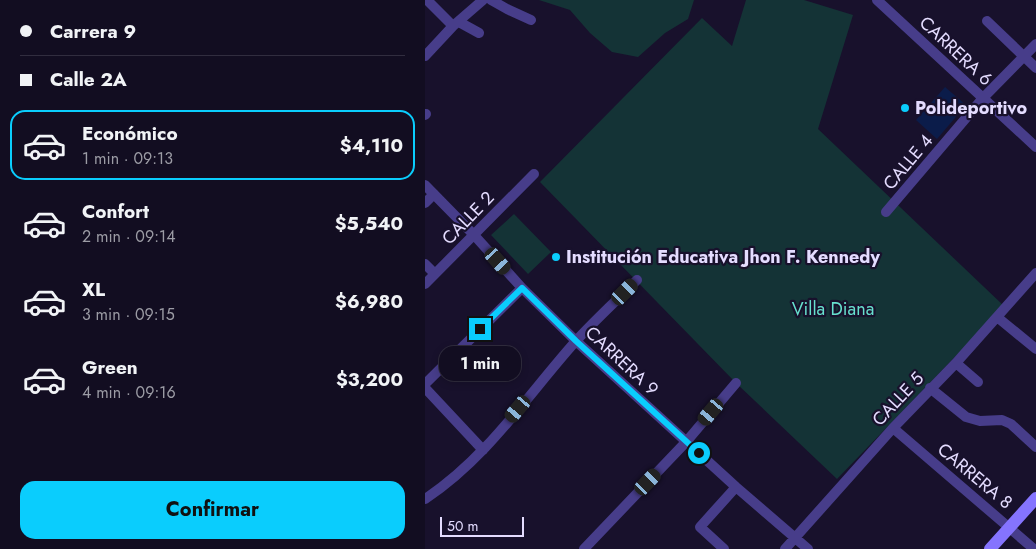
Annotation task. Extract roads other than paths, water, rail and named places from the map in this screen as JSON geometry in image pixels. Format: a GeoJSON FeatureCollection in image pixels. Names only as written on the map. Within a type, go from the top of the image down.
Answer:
{"type":"FeatureCollection","features":[{"type":"Feature","properties":{"kind":"main road"},"geometry":{"type":"LineString","coordinates":[[990,549],[1036,498]]}},
{"type":"Feature","properties":{"kind":"street"},"geometry":{"type":"LineString","coordinates":[[427,0],[456,24],[479,33]]}},
{"type":"Feature","properties":{"kind":"street"},"geometry":{"type":"LineString","coordinates":[[425,56],[483,0]]}},
{"type":"Feature","properties":{"kind":"street"},"geometry":{"type":"LineString","coordinates":[[491,0],[531,20]]}},
{"type":"Feature","properties":{"kind":"street","name":"CARRERA 6"},"geometry":{"type":"LineString","coordinates":[[877,0],[1036,147]]}},
{"type":"Feature","properties":{"kind":"street"},"geometry":{"type":"LineString","coordinates":[[987,21],[1036,68]]}},
{"type":"Feature","properties":{"kind":"street","name":"CALLE 4"},"geometry":{"type":"LineString","coordinates":[[887,212],[983,98],[1036,44]]}},
{"type":"Feature","properties":{"kind":"street","name":"CALLE 2"},"geometry":{"type":"LineString","coordinates":[[425,284],[534,174]]}},
{"type":"Feature","properties":{"kind":"street","name":"CARRERA 9"},"geometry":{"type":"LineString","coordinates":[[425,185],[522,288],[576,341],[736,487],[808,549]]}},
{"type":"Feature","properties":{"kind":"street"},"geometry":{"type":"LineString","coordinates":[[425,202],[434,194]]}},
{"type":"Feature","properties":{"kind":"street"},"geometry":{"type":"LineString","coordinates":[[425,264],[435,274]]}},
{"type":"Feature","properties":{"kind":"street","name":"CALLE 5"},"geometry":{"type":"LineString","coordinates":[[785,549],[893,428],[997,318],[1036,273]]}},
{"type":"Feature","properties":{"kind":"street"},"geometry":{"type":"LineString","coordinates":[[425,499],[437,491],[483,450],[576,341],[637,280]]}},
{"type":"Feature","properties":{"kind":"street"},"geometry":{"type":"LineString","coordinates":[[425,384],[522,288]]}},
{"type":"Feature","properties":{"kind":"street"},"geometry":{"type":"LineString","coordinates":[[997,318],[1036,349]]}},
{"type":"Feature","properties":{"kind":"street"},"geometry":{"type":"LineString","coordinates":[[956,362],[978,382]]}},
{"type":"Feature","properties":{"kind":"street"},"geometry":{"type":"LineString","coordinates":[[584,549],[686,442],[736,383]]}},
{"type":"Feature","properties":{"kind":"street"},"geometry":{"type":"LineString","coordinates":[[425,388],[483,450]]}},
{"type":"Feature","properties":{"kind":"street"},"geometry":{"type":"LineString","coordinates":[[930,388],[966,417],[980,421],[1002,420],[1011,424],[1036,447]]}},
{"type":"Feature","properties":{"kind":"street","name":"CARRERA 8"},"geometry":{"type":"LineString","coordinates":[[893,428],[1035,549]]}},
{"type":"Feature","properties":{"kind":"street"},"geometry":{"type":"LineString","coordinates":[[724,549],[699,527],[736,487]]}},
{"type":"Feature","properties":{"kind":"water"},"geometry":{"type":"Polygon","coordinates":[[[945,87],[966,105],[937,139],[916,120],[945,87]]]}},
{"type":"Feature","properties":{"kind":"place","name":"Polideportivo"},"geometry":{"type":"Point","coordinates":[905,108]}},
{"type":"Feature","properties":{"kind":"place","name":"Institución Educativa Jhon F. Kennedy"},"geometry":{"type":"Point","coordinates":[556,257]}},
{"type":"Feature","properties":{"kind":"park label","name":"Villa Diana"},"geometry":{"type":"Point","coordinates":[833,309]}}]}
